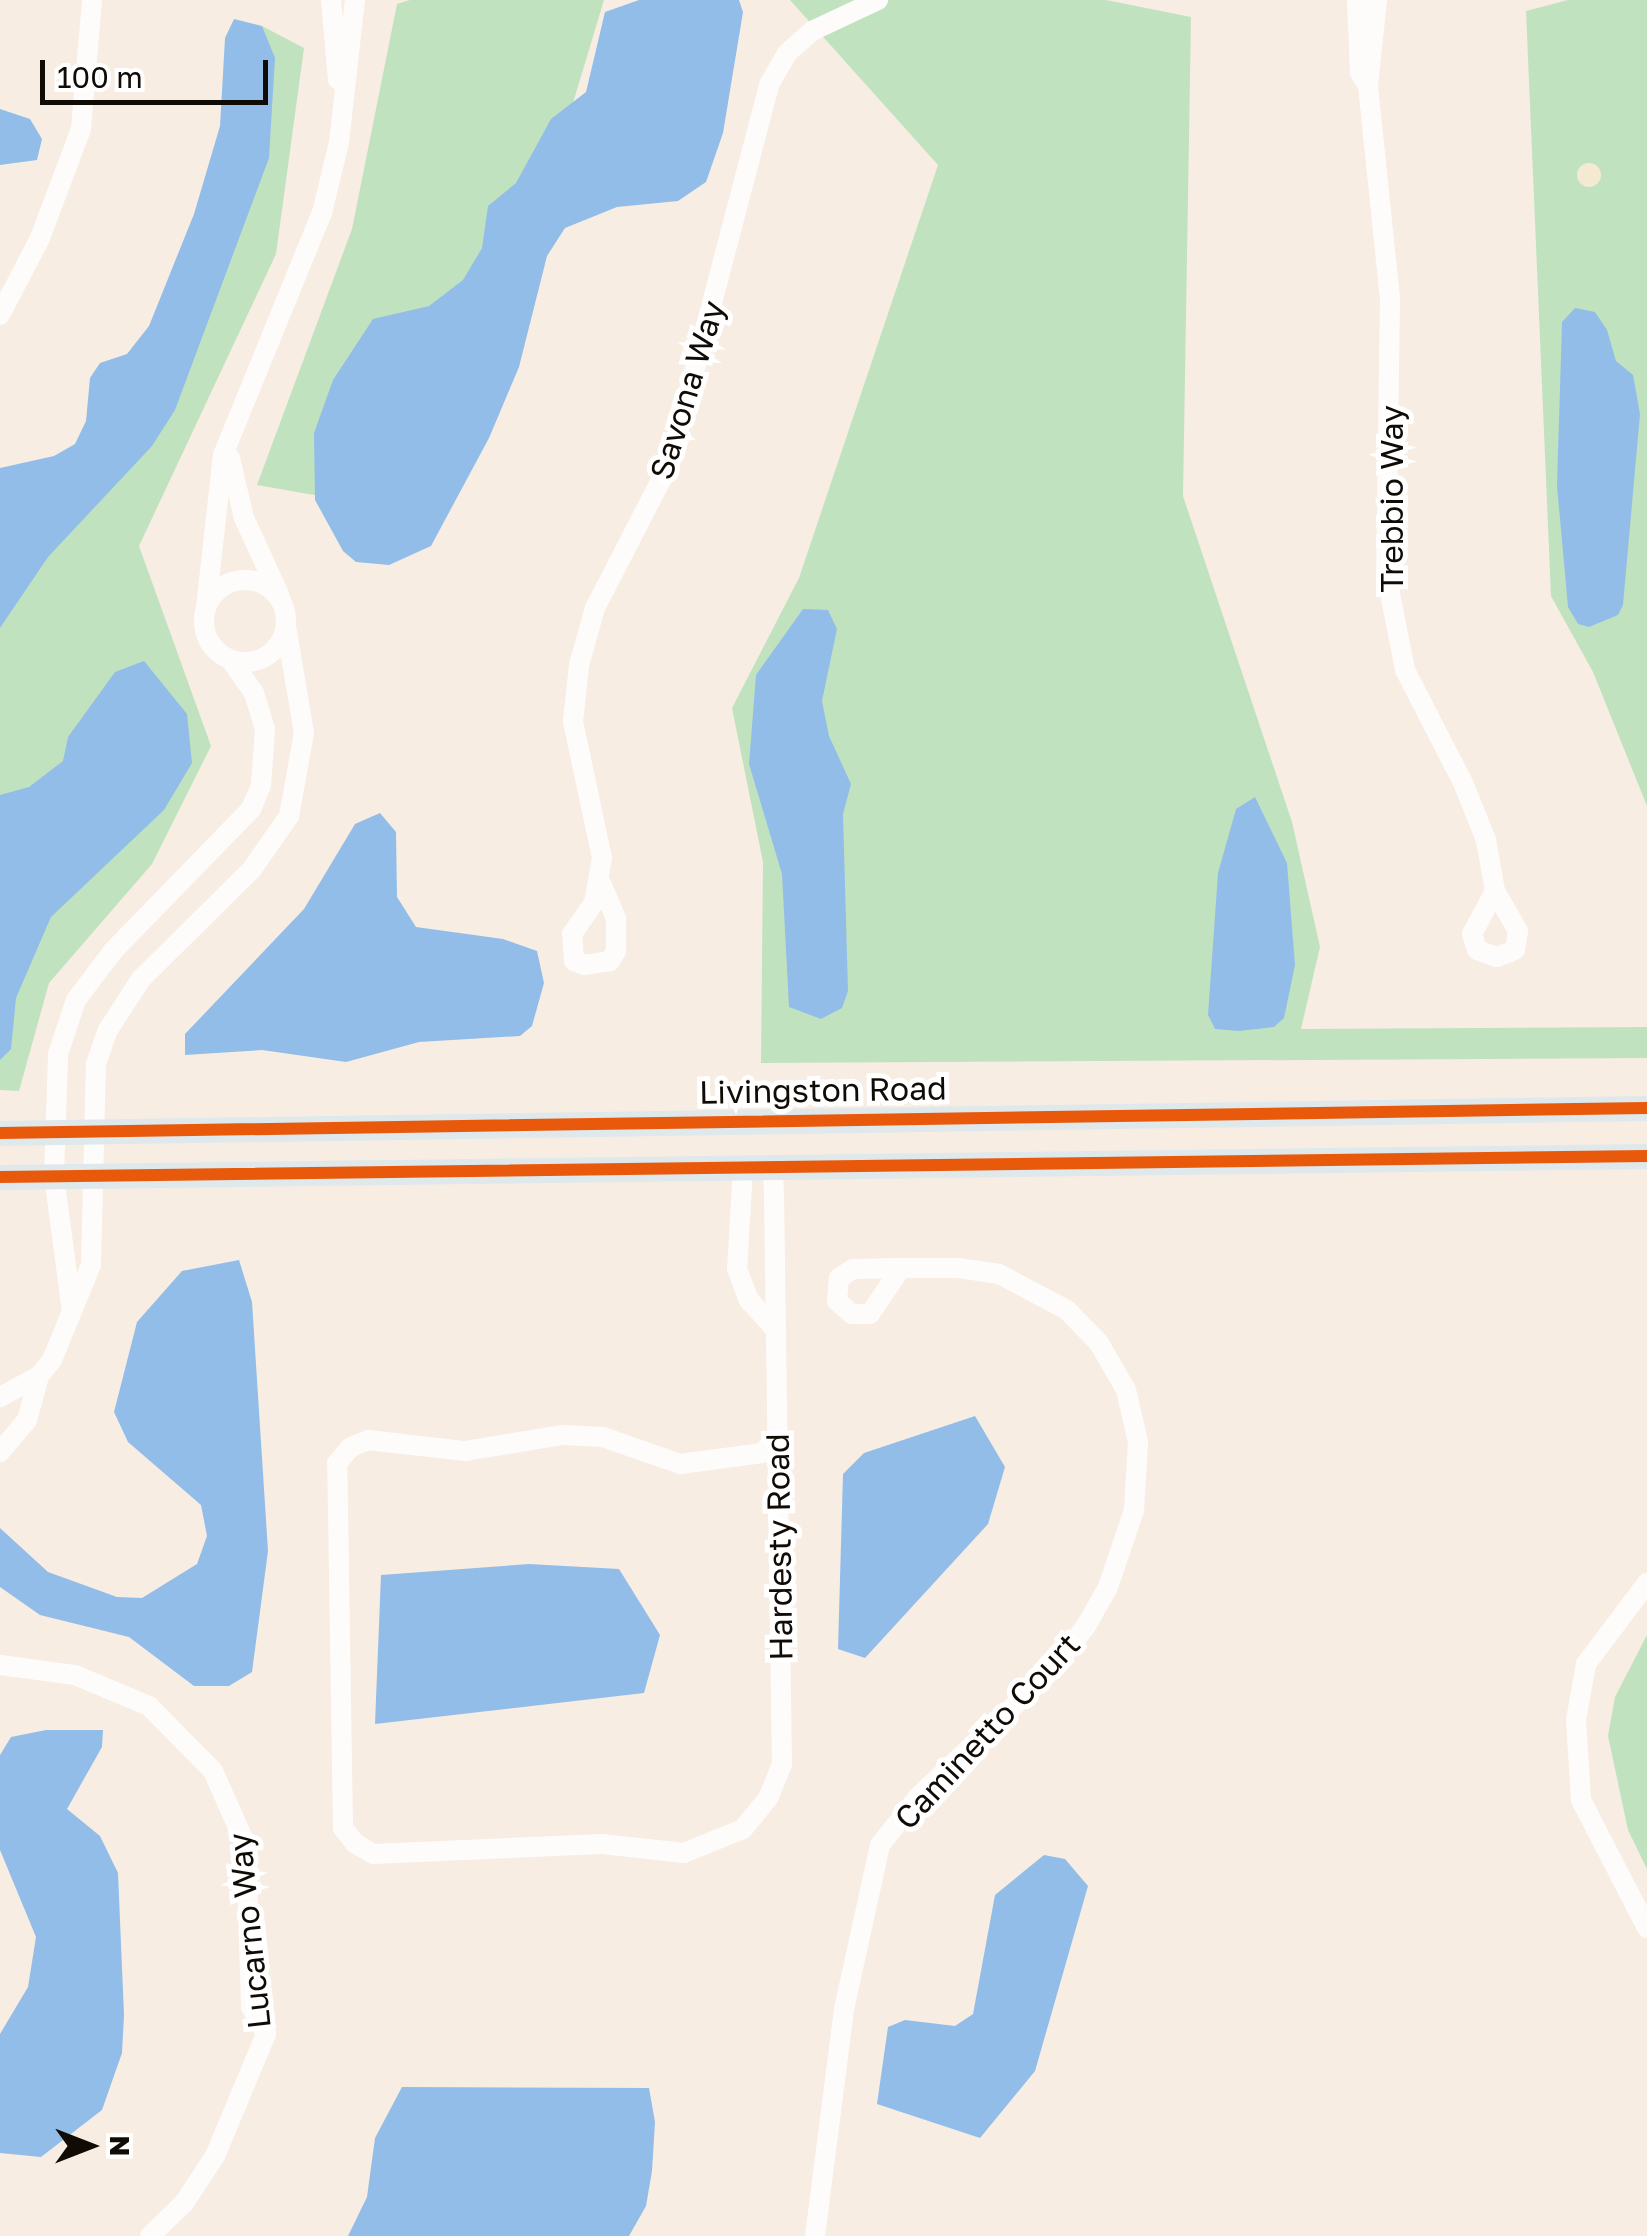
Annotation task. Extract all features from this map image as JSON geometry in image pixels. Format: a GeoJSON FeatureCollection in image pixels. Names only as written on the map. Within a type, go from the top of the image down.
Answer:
{"type":"FeatureCollection","features":[{"type":"Feature","properties":{"kind":"main road","name":"Livingston Road"},"geometry":{"type":"LineString","coordinates":[[0,1134],[1647,1108]]}},
{"type":"Feature","properties":{"kind":"main road"},"geometry":{"type":"LineString","coordinates":[[0,1177],[1647,1156]]}},
{"type":"Feature","properties":{"kind":"street"},"geometry":{"type":"LineString","coordinates":[[0,314],[40,238],[81,128],[92,0]]}},
{"type":"Feature","properties":{"kind":"street"},"geometry":{"type":"LineString","coordinates":[[330,0],[342,112]]}},
{"type":"Feature","properties":{"kind":"street"},"geometry":{"type":"LineString","coordinates":[[72,1311],[52,1133],[58,1054],[76,1000],[113,951],[250,809],[262,785],[266,746],[260,710],[231,660],[205,632],[206,607],[230,436],[322,213],[342,112],[355,0]]}},
{"type":"Feature","properties":{"kind":"street","name":"Savona Way"},"geometry":{"type":"LineString","coordinates":[[601,883],[573,722],[578,665],[595,608],[670,464],[770,83],[787,54],[812,32],[878,0]]}},
{"type":"Feature","properties":{"kind":"street","name":"Trebbio Way"},"geometry":{"type":"LineString","coordinates":[[1357,0],[1360,72],[1368,86]]}},
{"type":"Feature","properties":{"kind":"street","name":"Trebbio Way"},"geometry":{"type":"LineString","coordinates":[[1377,0],[1368,86],[1390,298],[1386,574],[1405,670],[1464,785],[1486,840],[1495,891]]}},
{"type":"Feature","properties":{"kind":"street"},"geometry":{"type":"LineString","coordinates":[[0,1452],[27,1420],[39,1376],[91,1265],[96,1064],[123,1002],[252,869],[289,816],[304,733],[282,604],[236,496],[230,436]]}},
{"type":"Feature","properties":{"kind":"street"},"geometry":{"type":"LineString","coordinates":[[206,607],[223,586],[250,580],[282,604]]}},
{"type":"Feature","properties":{"kind":"street"},"geometry":{"type":"LineString","coordinates":[[231,660],[266,656],[286,627]]}},
{"type":"Feature","properties":{"kind":"street"},"geometry":{"type":"LineString","coordinates":[[743,1169],[737,1269],[748,1300],[776,1330]]}},
{"type":"Feature","properties":{"kind":"street","name":"Hardesty Road"},"geometry":{"type":"LineString","coordinates":[[773,1169],[782,1764],[769,1797],[743,1829],[684,1854],[602,1844],[373,1854],[343,1828],[337,1462],[351,1447],[368,1440],[465,1451],[563,1434],[603,1437],[680,1464],[762,1453],[777,1438]]}},
{"type":"Feature","properties":{"kind":"street","name":"Caminetto Court"},"geometry":{"type":"LineString","coordinates":[[815,2236],[838,2051],[866,1887],[880,1846],[918,1797],[1052,1670],[1086,1626],[1108,1587],[1134,1510],[1138,1442],[1126,1390],[1099,1343],[1068,1310],[1000,1274],[901,1268]]}},
{"type":"Feature","properties":{"kind":"street"},"geometry":{"type":"LineString","coordinates":[[0,1397],[39,1376]]}},
{"type":"Feature","properties":{"kind":"street"},"geometry":{"type":"LineString","coordinates":[[1647,1583],[1586,1664],[1576,1720],[1581,1800],[1647,1928]]}},
{"type":"Feature","properties":{"kind":"street","name":"Lucarno Way"},"geometry":{"type":"LineString","coordinates":[[5,1670],[76,1675],[127,1694],[172,1724],[213,1770],[246,1846],[251,2007],[266,2034],[216,2156],[184,2203],[150,2236]]}},
{"type":"Feature","properties":{"kind":"green space"},"geometry":{"type":"Polygon","coordinates":[[[410,0],[604,0],[573,103],[354,502],[257,485],[352,229],[397,4],[410,0]]]}},
{"type":"Feature","properties":{"kind":"green space"},"geometry":{"type":"Polygon","coordinates":[[[790,0],[1106,0],[1191,17],[1183,496],[1292,822],[1320,947],[1301,1029],[1647,1027],[1647,1058],[761,1063],[763,862],[732,708],[799,578],[938,165],[790,0]]]}},
{"type":"Feature","properties":{"kind":"green space"},"geometry":{"type":"Polygon","coordinates":[[[1568,0],[1647,0],[1647,806],[1593,672],[1551,596],[1526,11],[1568,0]]]}},
{"type":"Feature","properties":{"kind":"green space"},"geometry":{"type":"Polygon","coordinates":[[[262,26],[304,48],[276,254],[139,546],[211,746],[152,864],[49,983],[19,1091],[0,1090],[0,503],[121,421],[213,237],[262,26]]]}},
{"type":"Feature","properties":{"kind":"green space"},"geometry":{"type":"Polygon","coordinates":[[[1647,1635],[1647,1869],[1628,1830],[1608,1736],[1615,1697],[1647,1635]]]}},
{"type":"Feature","properties":{"kind":"sand"},"geometry":{"type":"Polygon","coordinates":[[[1589,163],[1601,175],[1589,187],[1577,175],[1589,163]]]}},
{"type":"Feature","properties":{"kind":"water"},"geometry":{"type":"Polygon","coordinates":[[[639,0],[739,0],[743,12],[723,133],[706,182],[678,201],[617,207],[565,228],[547,256],[519,367],[489,438],[431,546],[389,565],[356,562],[343,551],[315,500],[314,433],[333,380],[373,319],[429,306],[463,280],[482,248],[488,206],[516,183],[551,119],[586,92],[605,12],[639,0]]]}},
{"type":"Feature","properties":{"kind":"water"},"geometry":{"type":"Polygon","coordinates":[[[234,19],[262,26],[275,58],[269,158],[175,410],[152,446],[48,557],[0,628],[0,468],[54,456],[75,444],[86,421],[90,378],[100,363],[127,354],[149,326],[194,214],[220,126],[225,38],[234,19]]]}},
{"type":"Feature","properties":{"kind":"water"},"geometry":{"type":"Polygon","coordinates":[[[0,109],[30,119],[42,139],[37,160],[0,165],[0,109]]]}},
{"type":"Feature","properties":{"kind":"water"},"geometry":{"type":"Polygon","coordinates":[[[1575,308],[1595,312],[1607,330],[1616,361],[1633,375],[1640,414],[1623,605],[1618,615],[1589,627],[1578,624],[1568,607],[1557,486],[1562,322],[1575,308]]]}},
{"type":"Feature","properties":{"kind":"water"},"geometry":{"type":"Polygon","coordinates":[[[803,609],[828,610],[837,629],[822,701],[829,736],[851,784],[843,814],[848,991],[842,1008],[821,1019],[789,1007],[782,874],[749,764],[756,675],[803,609]]]}},
{"type":"Feature","properties":{"kind":"water"},"geometry":{"type":"Polygon","coordinates":[[[144,661],[187,714],[192,763],[164,810],[51,917],[16,998],[11,1049],[0,1060],[0,795],[29,787],[63,761],[68,737],[115,672],[144,661]]]}},
{"type":"Feature","properties":{"kind":"water"},"geometry":{"type":"Polygon","coordinates":[[[1255,797],[1287,863],[1295,965],[1284,1018],[1274,1027],[1215,1029],[1208,1015],[1218,873],[1236,809],[1255,797]]]}},
{"type":"Feature","properties":{"kind":"water"},"geometry":{"type":"Polygon","coordinates":[[[380,813],[396,832],[397,897],[416,927],[503,939],[537,951],[544,983],[532,1026],[520,1036],[419,1042],[346,1062],[262,1050],[185,1055],[185,1034],[304,909],[355,824],[380,813]]]}},
{"type":"Feature","properties":{"kind":"water"},"geometry":{"type":"Polygon","coordinates":[[[239,1260],[252,1302],[268,1551],[252,1672],[229,1686],[194,1686],[129,1637],[40,1615],[0,1587],[0,1528],[48,1572],[117,1597],[142,1598],[197,1564],[207,1536],[201,1505],[128,1442],[114,1412],[137,1322],[182,1271],[239,1260]]]}},
{"type":"Feature","properties":{"kind":"water"},"geometry":{"type":"Polygon","coordinates":[[[975,1416],[1005,1467],[988,1524],[865,1658],[838,1649],[843,1474],[864,1453],[975,1416]]]}},
{"type":"Feature","properties":{"kind":"water"},"geometry":{"type":"Polygon","coordinates":[[[529,1564],[619,1569],[660,1635],[644,1693],[375,1724],[381,1575],[529,1564]]]}},
{"type":"Feature","properties":{"kind":"water"},"geometry":{"type":"Polygon","coordinates":[[[46,1730],[103,1730],[102,1747],[67,1809],[100,1836],[118,1873],[124,2015],[122,2053],[102,2110],[41,2157],[0,2153],[0,2034],[28,1987],[36,1937],[0,1850],[0,1755],[11,1737],[46,1730]]]}},
{"type":"Feature","properties":{"kind":"water"},"geometry":{"type":"Polygon","coordinates":[[[1044,1855],[1065,1859],[1088,1886],[1035,2071],[980,2138],[877,2104],[888,2027],[905,2020],[955,2026],[973,2014],[995,1895],[1044,1855]]]}},
{"type":"Feature","properties":{"kind":"water"},"geometry":{"type":"Polygon","coordinates":[[[402,2087],[649,2088],[655,2122],[652,2171],[646,2206],[629,2236],[348,2236],[367,2197],[375,2138],[402,2087]]]}},
{"type":"Feature","properties":{"kind":"cycle path"},"geometry":{"type":"LineString","coordinates":[[0,1133],[1647,1108]]}},
{"type":"Feature","properties":{"kind":"cycle path"},"geometry":{"type":"LineString","coordinates":[[0,1177],[1647,1156]]}}]}
